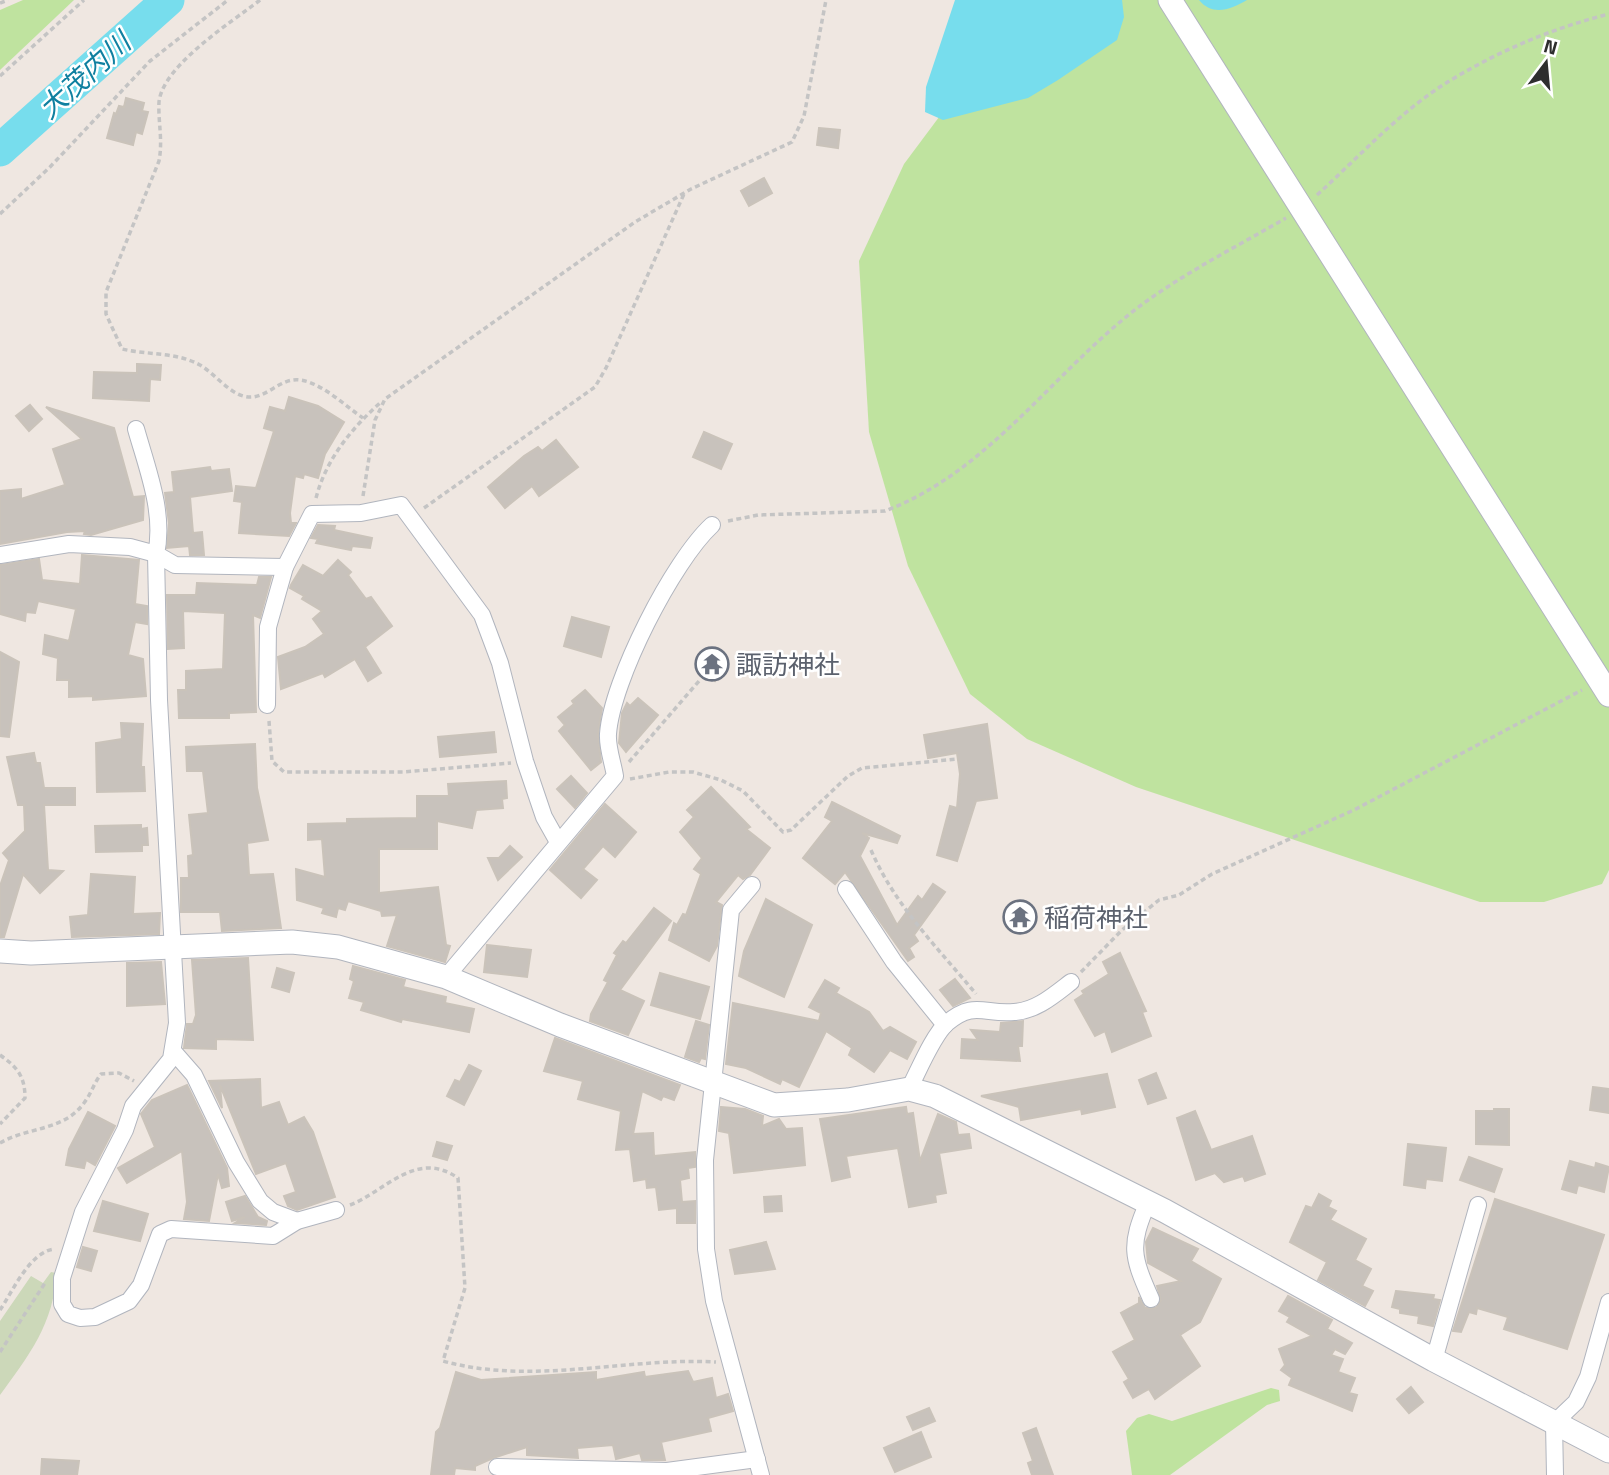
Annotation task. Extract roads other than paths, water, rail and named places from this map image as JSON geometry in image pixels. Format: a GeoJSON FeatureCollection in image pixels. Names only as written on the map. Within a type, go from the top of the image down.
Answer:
{"type":"FeatureCollection","features":[{"type":"Feature","properties":{"kind":"street"},"geometry":{"type":"LineString","coordinates":[[1170,0],[1605,688]]}},
{"type":"Feature","properties":{"kind":"street"},"geometry":{"type":"LineString","coordinates":[[136,429],[153,489],[159,540],[156,554],[159,700],[177,1023],[171,1059],[144,1088],[132,1106],[125,1130],[83,1212],[68,1254],[62,1304],[68,1314],[80,1318],[95,1317],[129,1301],[141,1285],[160,1234],[171,1229],[273,1236],[297,1221],[336,1210]]}},
{"type":"Feature","properties":{"kind":"street"},"geometry":{"type":"LineString","coordinates":[[267,705],[268,627],[285,567],[312,514],[361,513],[401,505],[482,615],[500,663],[544,817],[558,842]]}},
{"type":"Feature","properties":{"kind":"street"},"geometry":{"type":"LineString","coordinates":[[446,977],[614,777],[608,734],[647,620],[695,541],[712,525]]}},
{"type":"Feature","properties":{"kind":"street"},"geometry":{"type":"LineString","coordinates":[[0,555],[69,544],[131,547],[156,554],[175,565],[285,567]]}},
{"type":"Feature","properties":{"kind":"street"},"geometry":{"type":"LineString","coordinates":[[752,885],[731,910],[705,1160],[706,1249],[715,1301],[761,1475]]}},
{"type":"Feature","properties":{"kind":"street"},"geometry":{"type":"LineString","coordinates":[[846,889],[894,962],[945,1025]]}},
{"type":"Feature","properties":{"kind":"street"},"geometry":{"type":"LineString","coordinates":[[0,951],[31,953],[304,943],[338,947],[446,977],[561,1025],[774,1105],[848,1100],[909,1089],[935,1096],[1148,1202],[1434,1360],[1609,1451]]}},
{"type":"Feature","properties":{"kind":"street"},"geometry":{"type":"LineString","coordinates":[[909,1089],[945,1025],[969,1009],[1014,1012],[1045,1002],[1071,982]]}},
{"type":"Feature","properties":{"kind":"street"},"geometry":{"type":"LineString","coordinates":[[173,1051],[194,1075],[236,1162],[260,1200],[273,1212],[297,1221]]}},
{"type":"Feature","properties":{"kind":"street"},"geometry":{"type":"LineString","coordinates":[[1148,1202],[1135,1232],[1133,1247],[1138,1270],[1151,1299]]}},
{"type":"Feature","properties":{"kind":"street"},"geometry":{"type":"LineString","coordinates":[[1434,1360],[1444,1334],[1478,1205]]}},
{"type":"Feature","properties":{"kind":"street"},"geometry":{"type":"LineString","coordinates":[[1556,1475],[1554,1423],[1576,1402],[1588,1377],[1609,1302]]}},
{"type":"Feature","properties":{"kind":"street"},"geometry":{"type":"LineString","coordinates":[[497,1467],[667,1471],[757,1459]]}},
{"type":"Feature","properties":{"kind":"water"},"geometry":{"type":"Polygon","coordinates":[[[955,0],[1122,0],[1124,17],[1117,40],[1028,98],[943,120],[925,112],[926,87],[955,0]]]}},
{"type":"Feature","properties":{"kind":"water"},"geometry":{"type":"Polygon","coordinates":[[[1199,0],[1247,0],[1216,10],[1199,0]]]}},
{"type":"Feature","properties":{"kind":"waterway","name":"大茂内川"},"geometry":{"type":"LineString","coordinates":[[0,150],[168,0]]}},
{"type":"Feature","properties":{"kind":"place","name":"諏訪神社"},"geometry":{"type":"Point","coordinates":[712,664]}},
{"type":"Feature","properties":{"kind":"place","name":"稲荷神社"},"geometry":{"type":"Point","coordinates":[1020,917]}}]}
